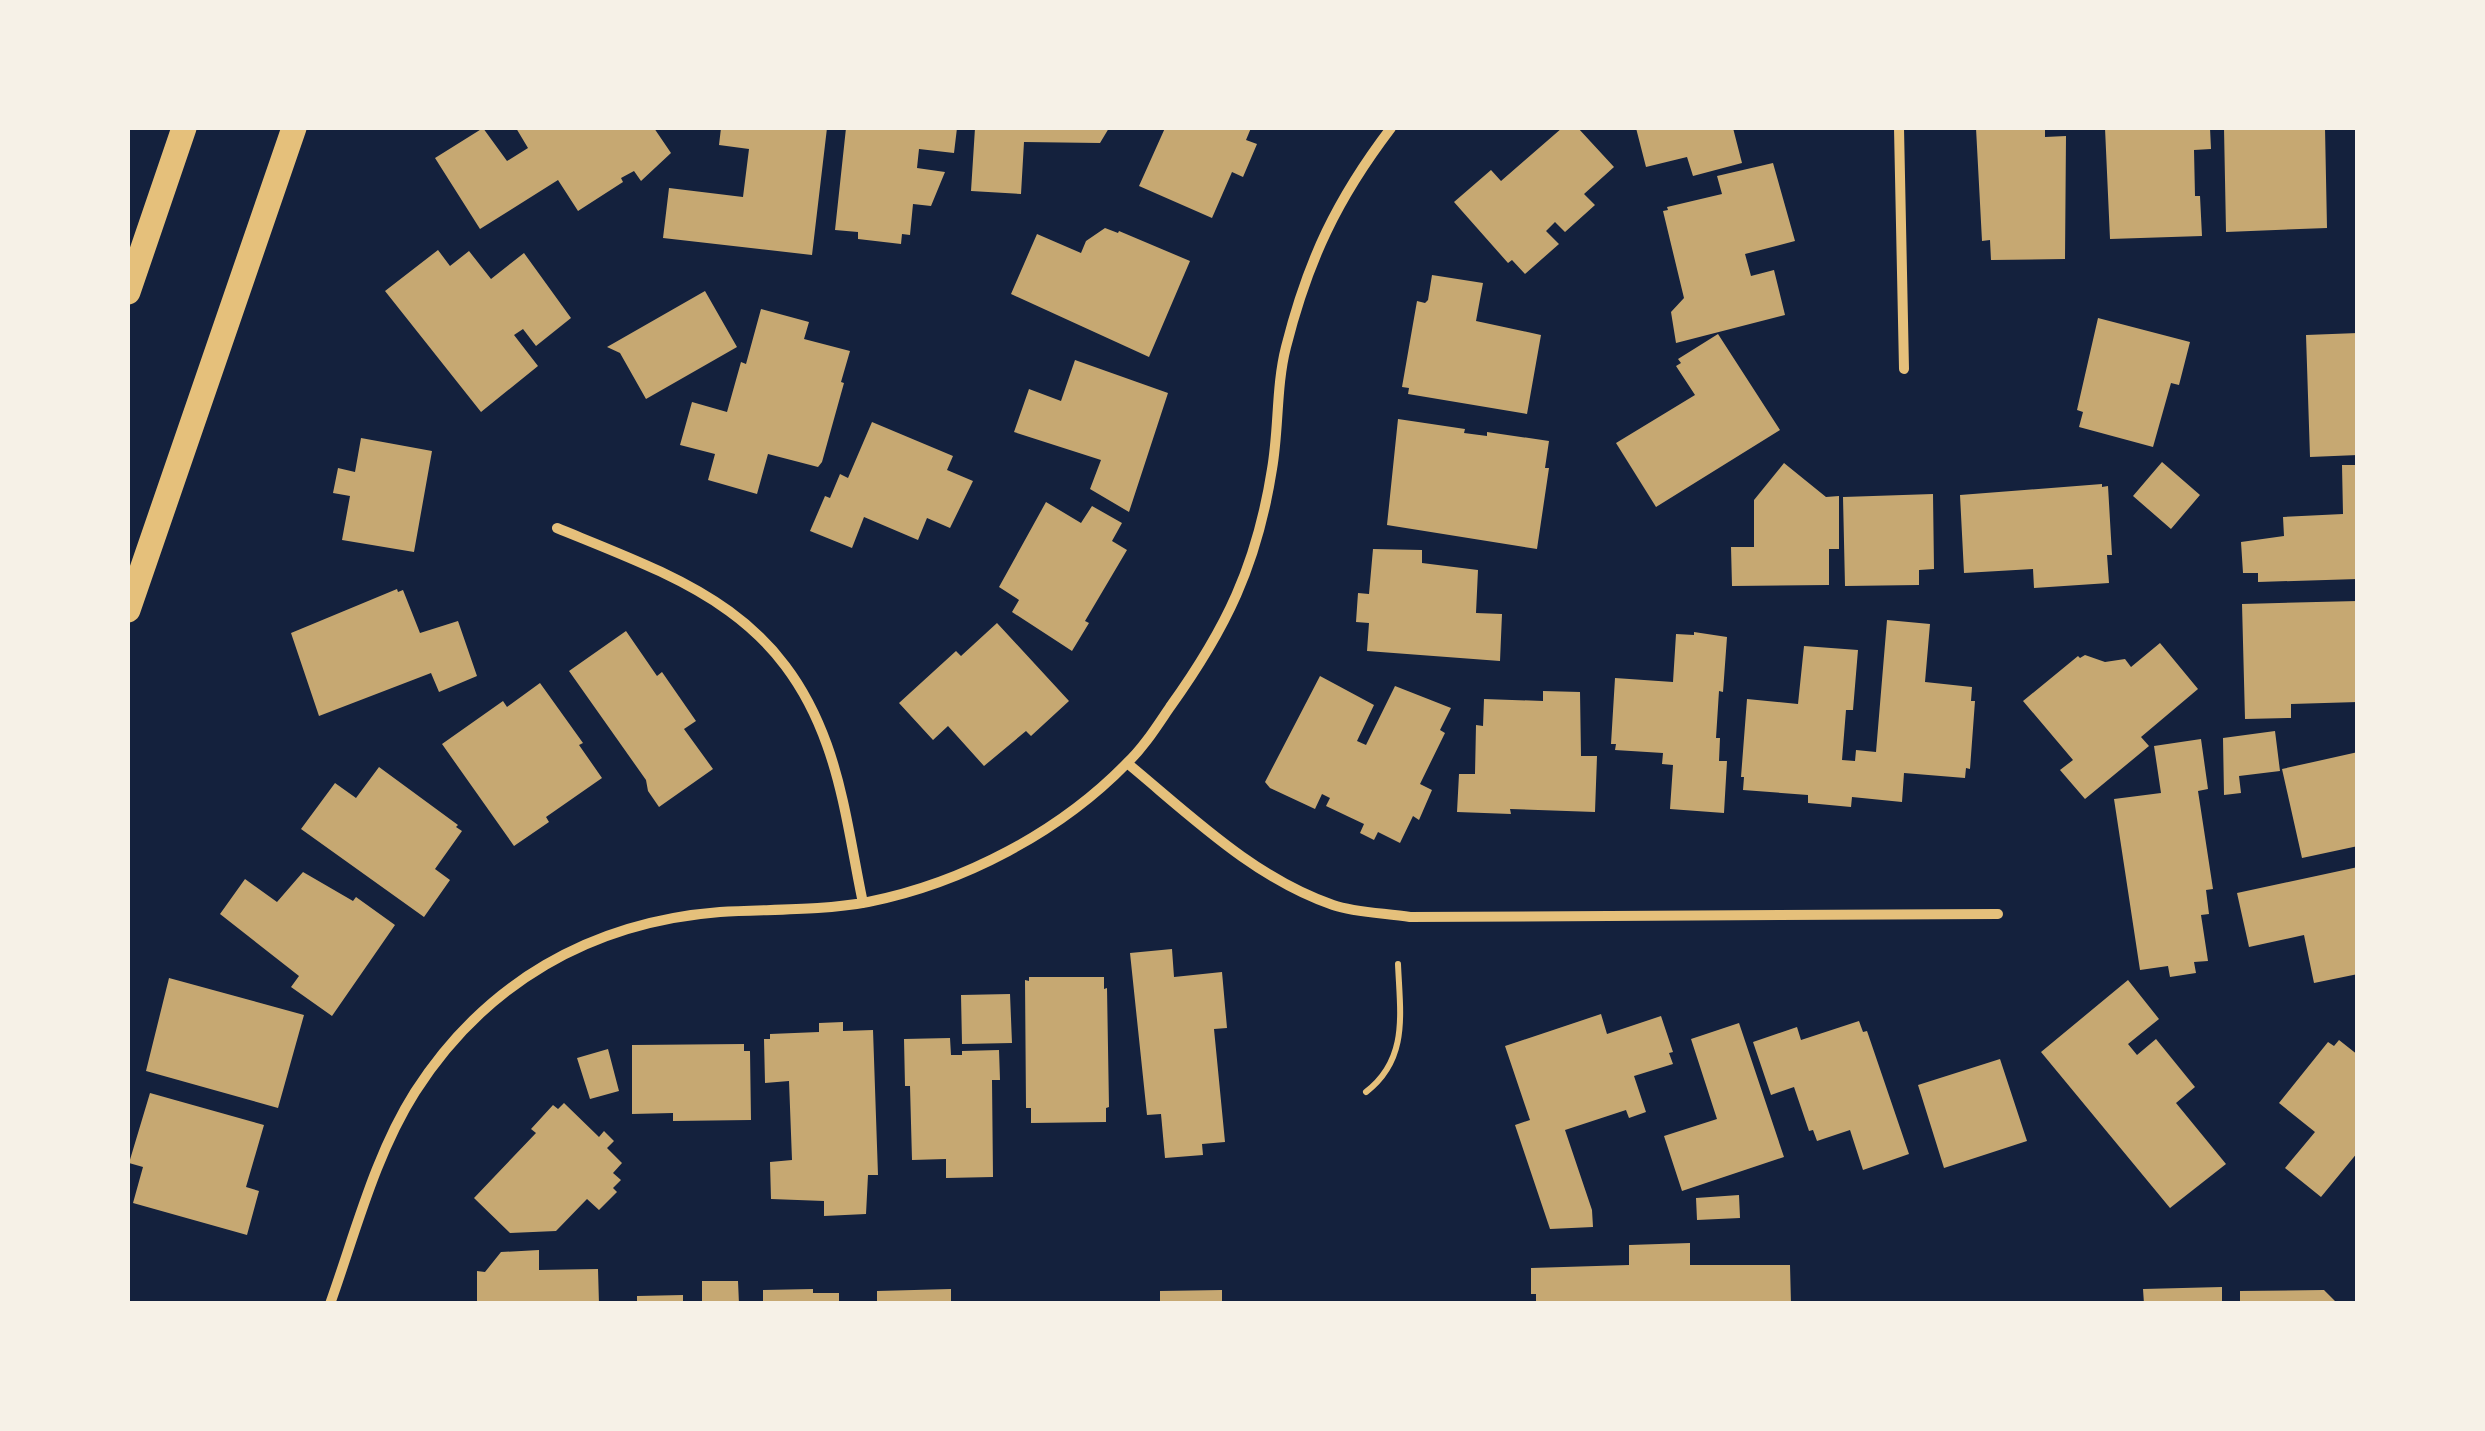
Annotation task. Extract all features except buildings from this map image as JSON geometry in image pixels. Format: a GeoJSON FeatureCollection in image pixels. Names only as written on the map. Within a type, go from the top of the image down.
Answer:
{"type":"FeatureCollection","features":[{"type":"Feature","properties":{"kind":"main road"},"geometry":{"type":"LineString","coordinates":[[128,292],[184,128]]}},
{"type":"Feature","properties":{"kind":"main road"},"geometry":{"type":"LineString","coordinates":[[128,610],[294,128]]}},
{"type":"Feature","properties":{"kind":"street"},"geometry":{"type":"LineString","coordinates":[[330,1304],[382,1161],[414,1094],[459,1034],[502,993],[551,960],[584,944],[654,922],[716,912],[863,903],[918,890],[993,859],[1069,812],[1127,763],[1208,654],[1250,566],[1272,468],[1284,350],[1318,242],[1362,166],[1391,128]]}},
{"type":"Feature","properties":{"kind":"street"},"geometry":{"type":"LineString","coordinates":[[1898,128],[1904,369]]}},
{"type":"Feature","properties":{"kind":"street"},"geometry":{"type":"LineString","coordinates":[[557,528],[664,572],[722,604],[774,649],[798,680],[829,749],[863,903]]}},
{"type":"Feature","properties":{"kind":"street"},"geometry":{"type":"LineString","coordinates":[[1127,763],[1258,867],[1335,906],[1410,917],[1998,914]]}},
{"type":"Feature","properties":{"kind":"path"},"geometry":{"type":"LineString","coordinates":[[1366,1092],[1389,1069],[1400,1038],[1398,964]]}}]}
